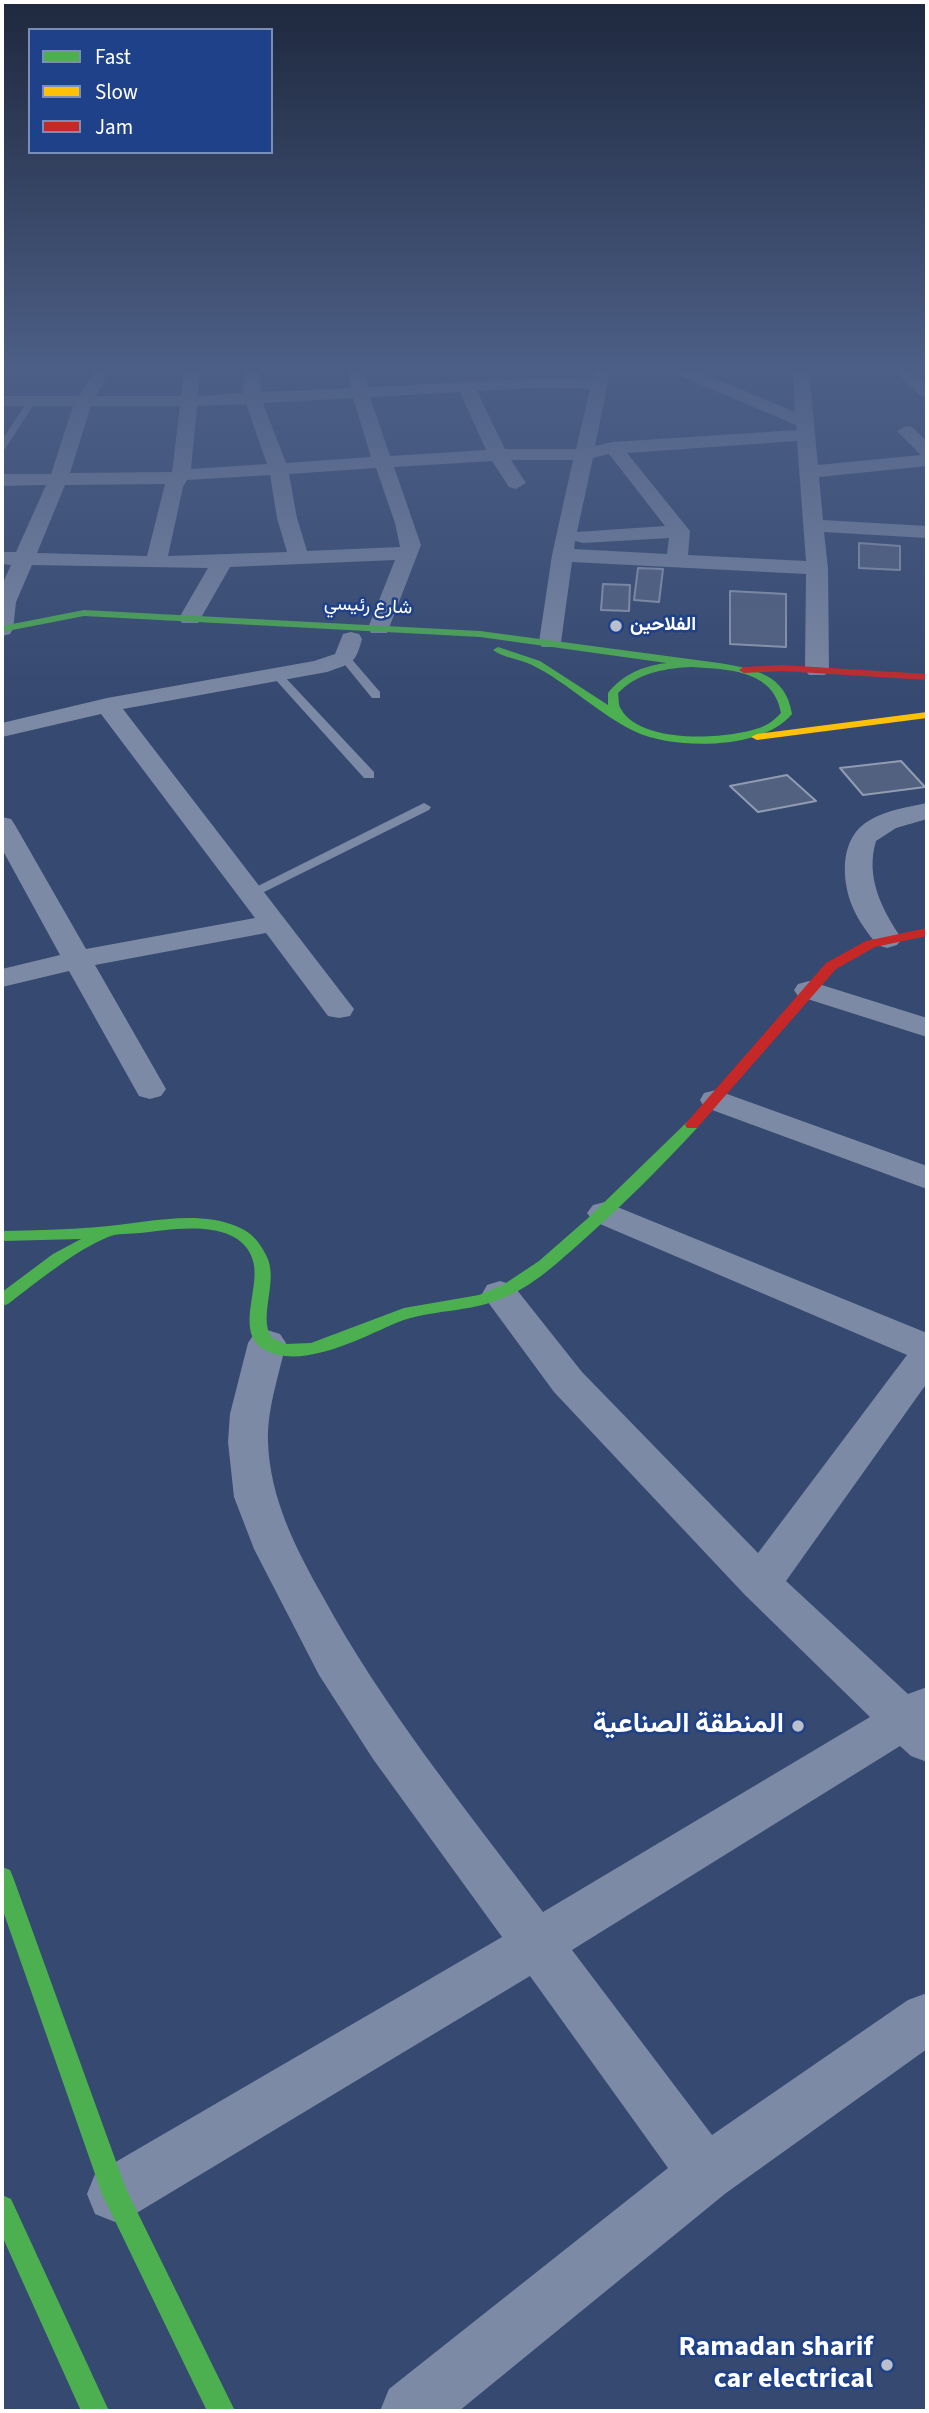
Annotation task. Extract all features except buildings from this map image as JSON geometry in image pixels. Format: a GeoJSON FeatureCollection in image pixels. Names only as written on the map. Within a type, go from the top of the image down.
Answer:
{"type":"FeatureCollection","features":[{"type":"Feature","properties":{"kind":"main road","name":"شارع رئيسي"},"geometry":{"type":"LineString","coordinates":[[2,629],[84,613],[480,634],[740,670],[803,686]]}},
{"type":"Feature","properties":{"kind":"main road","name":"شارع رئيسي"},"geometry":{"type":"LineString","coordinates":[[31,624],[219,630],[348,648],[507,653],[544,668],[642,729],[676,739],[741,739],[927,715]]}},
{"type":"Feature","properties":{"kind":"main road","name":"شارع رئيسي"},"geometry":{"type":"LineString","coordinates":[[625,720],[612,704],[614,692],[621,682],[654,668],[701,664]]}},
{"type":"Feature","properties":{"kind":"main road","name":"شارع رئيسي"},"geometry":{"type":"LineString","coordinates":[[740,670],[769,681],[803,686],[927,677]]}},
{"type":"Feature","properties":{"kind":"main road","name":"شارع رئيسي"},"geometry":{"type":"LineString","coordinates":[[741,739],[763,733],[784,719],[803,686]]}},
{"type":"Feature","properties":{"kind":"main road"},"geometry":{"type":"LineString","coordinates":[[2,1236],[107,1232],[192,1222],[224,1227],[248,1239],[256,1247],[265,1267],[257,1331],[267,1343],[284,1350],[305,1351],[413,1311],[463,1304],[500,1294],[530,1278],[629,1191],[716,1100],[809,990],[842,957],[887,939],[927,932]]}},
{"type":"Feature","properties":{"kind":"main road"},"geometry":{"type":"LineString","coordinates":[[2,1300],[60,1258],[107,1232]]}},
{"type":"Feature","properties":{"kind":"main road"},"geometry":{"type":"LineString","coordinates":[[2,1877],[115,2194],[222,2411]]}},
{"type":"Feature","properties":{"kind":"main road"},"geometry":{"type":"LineString","coordinates":[[2,2208],[95,2411]]}},
{"type":"Feature","properties":{"kind":"street"},"geometry":{"type":"LineString","coordinates":[[2,629],[6,587],[23,559],[56,485]]}},
{"type":"Feature","properties":{"kind":"street"},"geometry":{"type":"LineString","coordinates":[[156,562],[178,485]]}},
{"type":"Feature","properties":{"kind":"street"},"geometry":{"type":"LineString","coordinates":[[281,485],[287,518],[299,558]]}},
{"type":"Feature","properties":{"kind":"street"},"geometry":{"type":"LineString","coordinates":[[379,628],[409,552],[410,539],[390,485]]}},
{"type":"Feature","properties":{"kind":"street"},"geometry":{"type":"LineString","coordinates":[[550,642],[564,546],[577,485]]}},
{"type":"Feature","properties":{"kind":"street"},"geometry":{"type":"LineString","coordinates":[[643,485],[680,531],[677,561]]}},
{"type":"Feature","properties":{"kind":"street"},"geometry":{"type":"LineString","coordinates":[[803,686],[817,568],[811,485]]}},
{"type":"Feature","properties":{"kind":"street"},"geometry":{"type":"LineString","coordinates":[[814,525],[927,531]]}},
{"type":"Feature","properties":{"kind":"street"},"geometry":{"type":"LineString","coordinates":[[564,546],[680,531]]}},
{"type":"Feature","properties":{"kind":"street"},"geometry":{"type":"LineString","coordinates":[[564,546],[677,561],[817,568]]}},
{"type":"Feature","properties":{"kind":"street"},"geometry":{"type":"LineString","coordinates":[[2,558],[156,562],[409,552]]}},
{"type":"Feature","properties":{"kind":"street"},"geometry":{"type":"LineString","coordinates":[[190,618],[223,561]]}},
{"type":"Feature","properties":{"kind":"street"},"geometry":{"type":"LineString","coordinates":[[2,730],[107,705],[319,667],[348,648]]}},
{"type":"Feature","properties":{"kind":"street"},"geometry":{"type":"LineString","coordinates":[[107,705],[339,1009]]}},
{"type":"Feature","properties":{"kind":"street"},"geometry":{"type":"LineString","coordinates":[[887,939],[863,896],[860,850],[864,837],[899,818],[927,811]]}},
{"type":"Feature","properties":{"kind":"street"},"geometry":{"type":"LineString","coordinates":[[2,825],[150,1089]]}},
{"type":"Feature","properties":{"kind":"street"},"geometry":{"type":"LineString","coordinates":[[2,978],[76,960],[274,923]]}},
{"type":"Feature","properties":{"kind":"street"},"geometry":{"type":"LineString","coordinates":[[809,990],[927,1028]]}},
{"type":"Feature","properties":{"kind":"street"},"geometry":{"type":"LineString","coordinates":[[716,1100],[927,1178]]}},
{"type":"Feature","properties":{"kind":"street"},"geometry":{"type":"LineString","coordinates":[[605,1213],[927,1348]]}},
{"type":"Feature","properties":{"kind":"street"},"geometry":{"type":"LineString","coordinates":[[115,2194],[538,1943],[920,1723],[760,1583],[568,1382],[500,1294]]}},
{"type":"Feature","properties":{"kind":"street"},"geometry":{"type":"LineString","coordinates":[[267,1343],[250,1414],[248,1442],[256,1497],[275,1549],[335,1662],[383,1735],[706,2173]]}},
{"type":"Feature","properties":{"kind":"street"},"geometry":{"type":"LineString","coordinates":[[760,1583],[927,1355]]}},
{"type":"Feature","properties":{"kind":"street"},"geometry":{"type":"LineString","coordinates":[[411,2411],[706,2173],[927,2018]]}},
{"type":"Feature","properties":{"kind":"lane"},"geometry":{"type":"LineString","coordinates":[[348,648],[376,695]]}},
{"type":"Feature","properties":{"kind":"lane"},"geometry":{"type":"LineString","coordinates":[[278,676],[369,775]]}},
{"type":"Feature","properties":{"kind":"lane"},"geometry":{"type":"LineString","coordinates":[[251,892],[424,807]]}},
{"type":"Feature","properties":{"kind":"traffic: fast"},"geometry":{"type":"LineString","coordinates":[[2,629],[84,613],[190,618],[480,634],[701,664]]}},
{"type":"Feature","properties":{"kind":"traffic: fast"},"geometry":{"type":"LineString","coordinates":[[498,650],[536,663],[625,720]]}},
{"type":"Feature","properties":{"kind":"traffic: fast"},"geometry":{"type":"LineString","coordinates":[[689,664],[735,669],[765,679],[777,687],[784,699],[787,714],[772,727],[755,733],[735,737],[687,739],[641,731],[625,722],[615,709],[613,693],[629,678],[657,667],[689,664]]}},
{"type":"Feature","properties":{"kind":"traffic: fast"},"geometry":{"type":"LineString","coordinates":[[2,1236],[90,1233],[181,1224],[208,1224],[232,1230],[250,1241],[262,1261],[263,1291],[258,1322],[261,1336],[273,1347],[284,1350],[311,1349],[410,1312],[482,1300],[521,1282],[607,1209],[692,1125]]}},
{"type":"Feature","properties":{"kind":"traffic: fast"},"geometry":{"type":"LineString","coordinates":[[2,1300],[59,1258],[99,1236]]}},
{"type":"Feature","properties":{"kind":"traffic: fast"},"geometry":{"type":"LineString","coordinates":[[2,1877],[115,2194],[221,2411]]}},
{"type":"Feature","properties":{"kind":"traffic: fast"},"geometry":{"type":"LineString","coordinates":[[2,2208],[95,2411]]}},
{"type":"Feature","properties":{"kind":"traffic: slow"},"geometry":{"type":"LineString","coordinates":[[757,737],[927,715]]}},
{"type":"Feature","properties":{"kind":"traffic: jam"},"geometry":{"type":"LineString","coordinates":[[744,670],[782,668],[927,677]]}},
{"type":"Feature","properties":{"kind":"traffic: jam"},"geometry":{"type":"LineString","coordinates":[[692,1125],[831,966],[871,944],[927,932]]}},
{"type":"Feature","properties":{"kind":"place","name":"الفلاحين"},"geometry":{"type":"Point","coordinates":[616,626]}},
{"type":"Feature","properties":{"kind":"place","name":"المنطقة الصناعية"},"geometry":{"type":"Point","coordinates":[798,1726]}},
{"type":"Feature","properties":{"kind":"place","name":"Ramadan sharif car electrical"},"geometry":{"type":"Point","coordinates":[887,2365]}}]}
